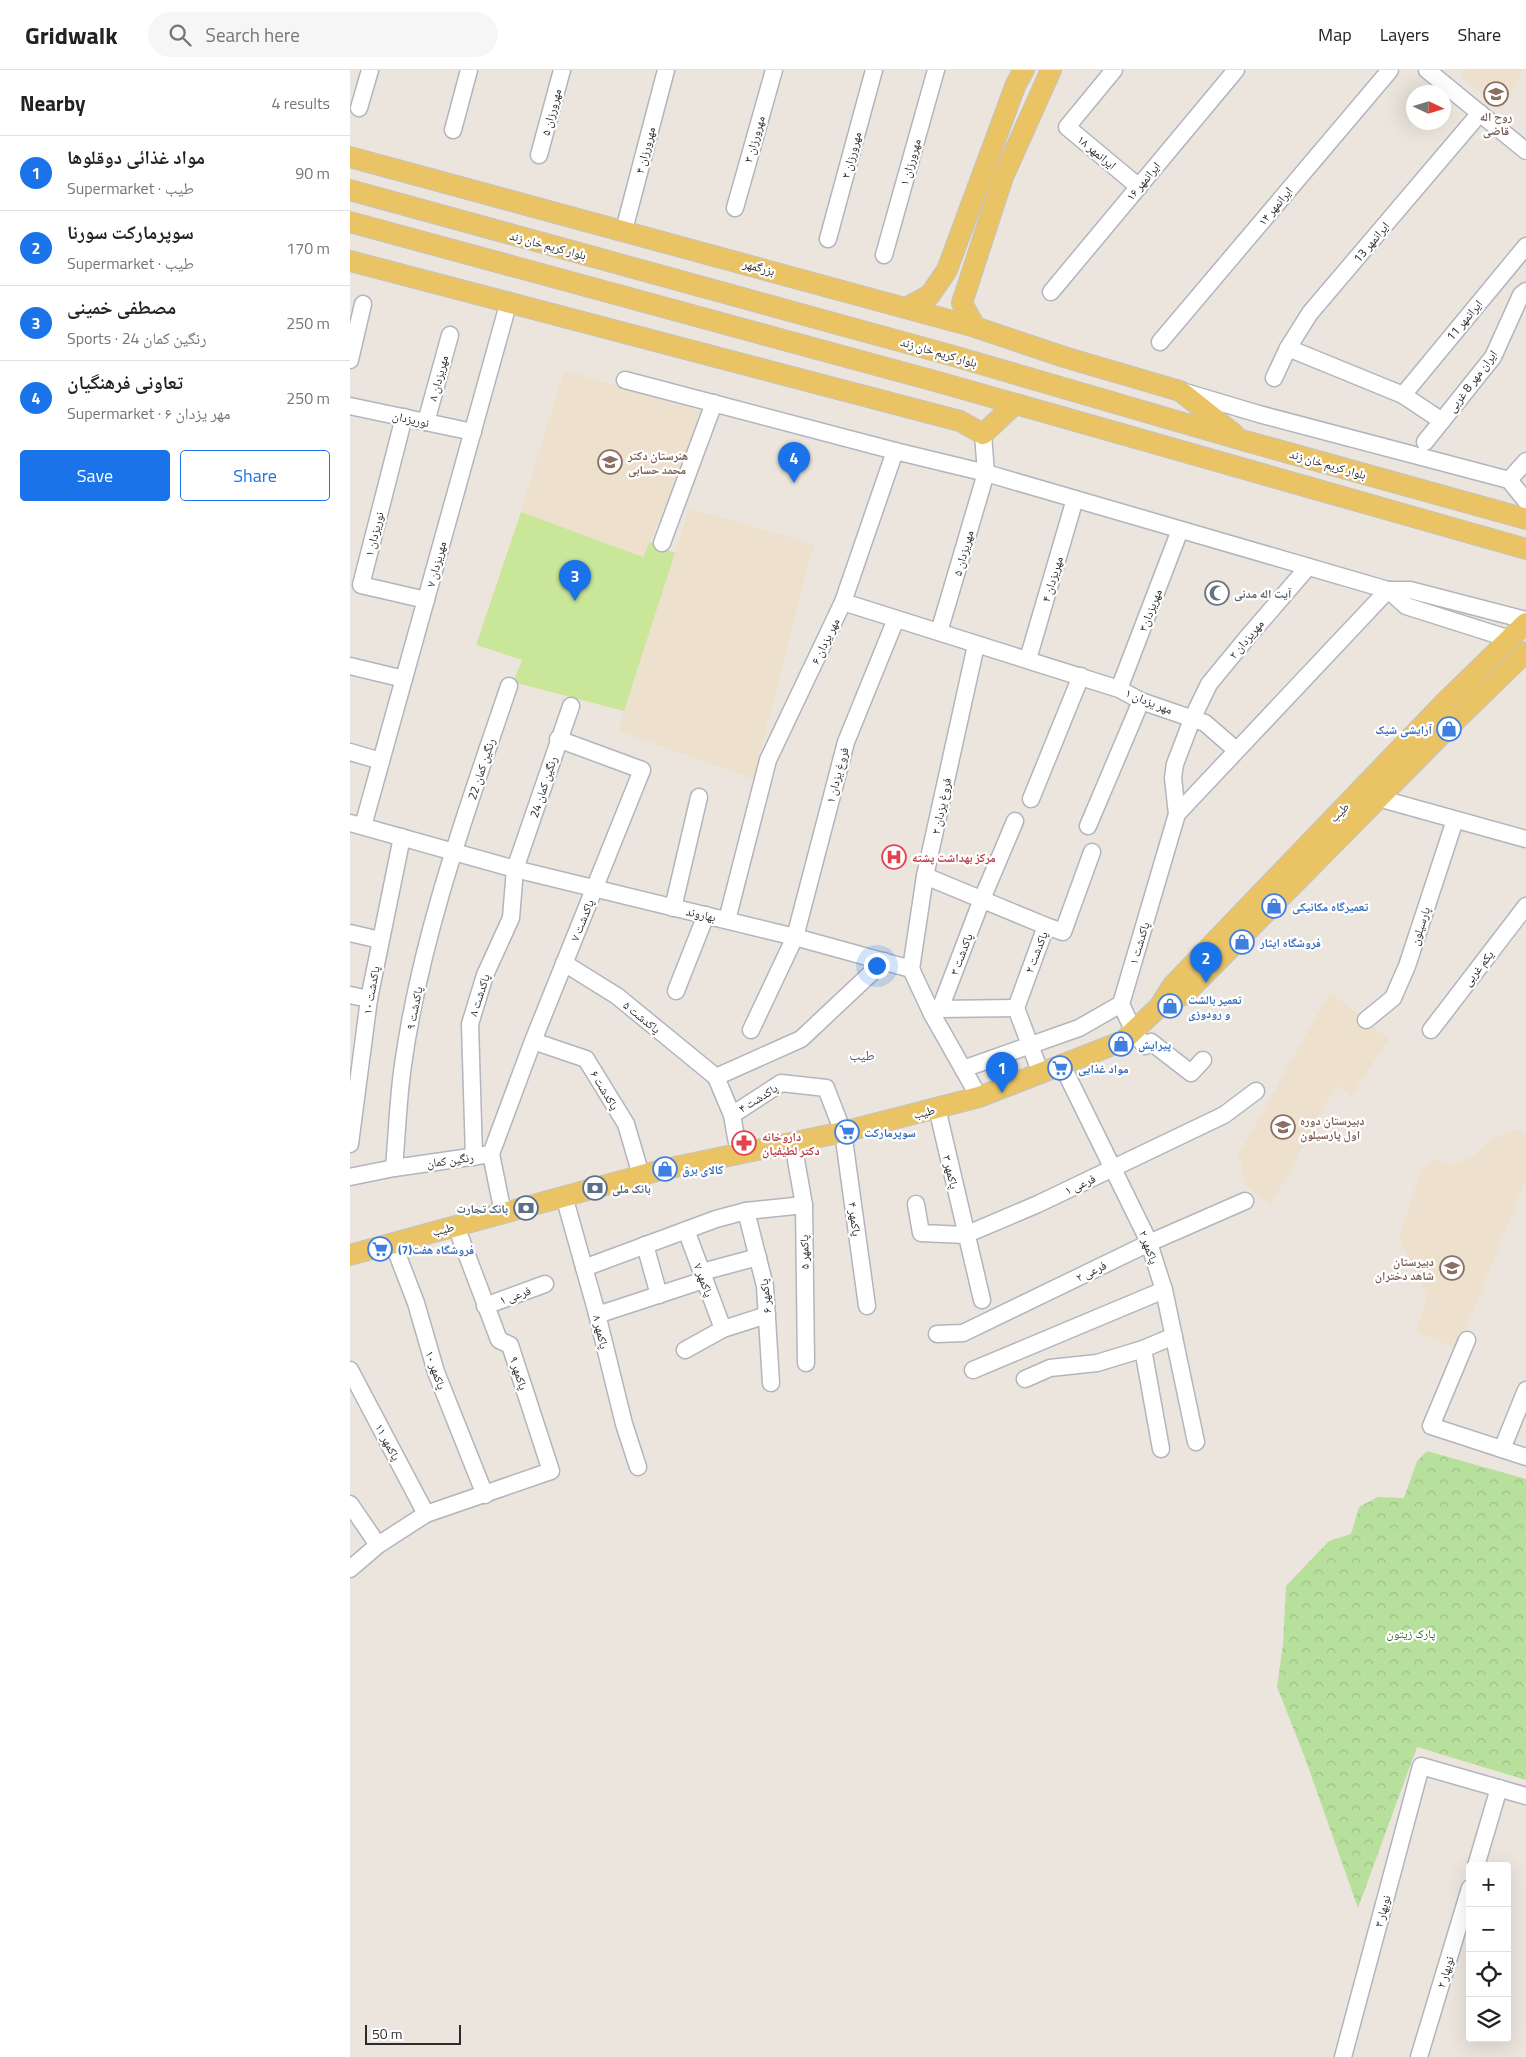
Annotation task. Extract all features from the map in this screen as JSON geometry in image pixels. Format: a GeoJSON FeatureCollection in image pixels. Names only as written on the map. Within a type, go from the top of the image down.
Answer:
{"type":"FeatureCollection","features":[{"type":"Feature","properties":{"kind":"main road"},"geometry":{"type":"LineString","coordinates":[[906,308],[930,296],[947,270],[1016,84],[1024,70]]}},
{"type":"Feature","properties":{"kind":"main road"},"geometry":{"type":"LineString","coordinates":[[975,327],[962,303],[1007,169],[1051,70]]}},
{"type":"Feature","properties":{"kind":"main road","name":"بزرگمهر"},"geometry":{"type":"LineString","coordinates":[[350,157],[975,327],[1064,357],[1180,391]]}},
{"type":"Feature","properties":{"kind":"main road"},"geometry":{"type":"LineString","coordinates":[[987,163],[1007,169]]}},
{"type":"Feature","properties":{"kind":"main road","name":"بلوار کریم خان زند"},"geometry":{"type":"LineString","coordinates":[[350,190],[950,355],[1242,440],[1526,519]]}},
{"type":"Feature","properties":{"kind":"main road"},"geometry":{"type":"LineString","coordinates":[[350,222],[1015,404],[1526,549]]}},
{"type":"Feature","properties":{"kind":"main road"},"geometry":{"type":"LineString","coordinates":[[350,261],[509,301],[960,421],[983,434],[1015,404]]}},
{"type":"Feature","properties":{"kind":"main road"},"geometry":{"type":"LineString","coordinates":[[1180,391],[1242,440]]}},
{"type":"Feature","properties":{"kind":"main road","name":"طیب"},"geometry":{"type":"LineString","coordinates":[[1371,792],[1444,703],[1526,622]]}},
{"type":"Feature","properties":{"kind":"main road","name":"طیب"},"geometry":{"type":"LineString","coordinates":[[350,1255],[641,1175],[843,1132],[979,1097],[1123,1041],[1159,1006],[1173,985],[1371,792],[1526,652]]}},
{"type":"Feature","properties":{"kind":"street"},"geometry":{"type":"LineString","coordinates":[[360,108],[370,70]]}},
{"type":"Feature","properties":{"kind":"street"},"geometry":{"type":"LineString","coordinates":[[453,130],[469,70]]}},
{"type":"Feature","properties":{"kind":"street","name":"مهرورزان ۵"},"geometry":{"type":"LineString","coordinates":[[539,155],[562,70]]}},
{"type":"Feature","properties":{"kind":"street","name":"مهرورزان ۴"},"geometry":{"type":"LineString","coordinates":[[624,230],[666,70]]}},
{"type":"Feature","properties":{"kind":"street","name":"مهرورزان ۳"},"geometry":{"type":"LineString","coordinates":[[735,208],[774,70]]}},
{"type":"Feature","properties":{"kind":"street","name":"مهرورزان ۲"},"geometry":{"type":"LineString","coordinates":[[828,239],[874,70]]}},
{"type":"Feature","properties":{"kind":"street","name":"مهرورزان ۱"},"geometry":{"type":"LineString","coordinates":[[884,255],[936,70]]}},
{"type":"Feature","properties":{"kind":"street","name":"ایرانمهر ۱۸"},"geometry":{"type":"LineString","coordinates":[[1114,70],[1067,127],[1139,186]]}},
{"type":"Feature","properties":{"kind":"street","name":"ایرانمهر ۱۶"},"geometry":{"type":"LineString","coordinates":[[1050,292],[1236,70]]}},
{"type":"Feature","properties":{"kind":"street","name":"ایرانمهر ۱۴"},"geometry":{"type":"LineString","coordinates":[[1160,342],[1390,70]]}},
{"type":"Feature","properties":{"kind":"street"},"geometry":{"type":"LineString","coordinates":[[1437,73],[1480,113],[1526,151]]}},
{"type":"Feature","properties":{"kind":"street","name":"ایرانمهر 13"},"geometry":{"type":"LineString","coordinates":[[1274,378],[1288,348],[1310,313],[1480,113]]}},
{"type":"Feature","properties":{"kind":"street","name":"ایرانمهر 11"},"geometry":{"type":"LineString","coordinates":[[1403,395],[1526,246]]}},
{"type":"Feature","properties":{"kind":"street","name":"ایران مهر 8 غربی"},"geometry":{"type":"LineString","coordinates":[[1425,442],[1493,357],[1520,295],[1526,291]]}},
{"type":"Feature","properties":{"kind":"street","name":"مهریزدان ۷"},"geometry":{"type":"LineString","coordinates":[[357,825],[381,761],[509,301]]}},
{"type":"Feature","properties":{"kind":"street"},"geometry":{"type":"LineString","coordinates":[[350,360],[363,304]]}},
{"type":"Feature","properties":{"kind":"street","name":"مهریزدان ۸"},"geometry":{"type":"LineString","coordinates":[[426,422],[450,335]]}},
{"type":"Feature","properties":{"kind":"street"},"geometry":{"type":"LineString","coordinates":[[1288,348],[1403,395],[1442,421]]}},
{"type":"Feature","properties":{"kind":"street"},"geometry":{"type":"LineString","coordinates":[[625,380],[986,473],[1388,590],[1410,590],[1526,622]]}},
{"type":"Feature","properties":{"kind":"street"},"geometry":{"type":"LineString","coordinates":[[1180,391],[1509,480],[1526,501]]}},
{"type":"Feature","properties":{"kind":"street"},"geometry":{"type":"LineString","coordinates":[[662,542],[714,403]]}},
{"type":"Feature","properties":{"kind":"street","name":"نوریزدان"},"geometry":{"type":"LineString","coordinates":[[350,406],[473,432]]}},
{"type":"Feature","properties":{"kind":"street","name":"نوریزدان ۱"},"geometry":{"type":"LineString","coordinates":[[404,418],[361,585],[426,600]]}},
{"type":"Feature","properties":{"kind":"street"},"geometry":{"type":"LineString","coordinates":[[983,434],[986,473]]}},
{"type":"Feature","properties":{"kind":"street","name":"مهر یزدان ۶"},"geometry":{"type":"LineString","coordinates":[[727,920],[768,760],[844,602],[895,451]]}},
{"type":"Feature","properties":{"kind":"street"},"geometry":{"type":"LineString","coordinates":[[1509,480],[1526,461]]}},
{"type":"Feature","properties":{"kind":"street","name":"مهریزدان ۵"},"geometry":{"type":"LineString","coordinates":[[939,632],[986,473]]}},
{"type":"Feature","properties":{"kind":"street","name":"مهریزدان ۴"},"geometry":{"type":"LineString","coordinates":[[1028,659],[1076,499]]}},
{"type":"Feature","properties":{"kind":"street","name":"مهریزدان۳"},"geometry":{"type":"LineString","coordinates":[[1119,689],[1180,530]]}},
{"type":"Feature","properties":{"kind":"street","name":"مهریزدان ۲"},"geometry":{"type":"LineString","coordinates":[[1193,717],[1209,684],[1308,567]]}},
{"type":"Feature","properties":{"kind":"street"},"geometry":{"type":"LineString","coordinates":[[1388,590],[1406,606],[1510,639]]}},
{"type":"Feature","properties":{"kind":"street"},"geometry":{"type":"LineString","coordinates":[[1178,814],[1388,590]]}},
{"type":"Feature","properties":{"kind":"street","name":"مهر یزدان ۱"},"geometry":{"type":"LineString","coordinates":[[844,602],[1119,689],[1141,700],[1193,717],[1205,723],[1236,750]]}},
{"type":"Feature","properties":{"kind":"street"},"geometry":{"type":"LineString","coordinates":[[1491,634],[1499,630],[1502,623],[1500,614]]}},
{"type":"Feature","properties":{"kind":"street","name":"فروغ یزدان ۱"},"geometry":{"type":"LineString","coordinates":[[751,1030],[795,938],[846,742],[896,619]]}},
{"type":"Feature","properties":{"kind":"street","name":"فروغ یزدان ۲"},"geometry":{"type":"LineString","coordinates":[[910,969],[925,876],[976,645]]}},
{"type":"Feature","properties":{"kind":"street"},"geometry":{"type":"LineString","coordinates":[[350,666],[404,679]]}},
{"type":"Feature","properties":{"kind":"street"},"geometry":{"type":"LineString","coordinates":[[1030,799],[1081,676]]}},
{"type":"Feature","properties":{"kind":"street","name":"رنگین کمان 22"},"geometry":{"type":"LineString","coordinates":[[453,852],[508,686]]}},
{"type":"Feature","properties":{"kind":"street"},"geometry":{"type":"LineString","coordinates":[[1088,826],[1141,700]]}},
{"type":"Feature","properties":{"kind":"street","name":"رنگین کمان 24"},"geometry":{"type":"LineString","coordinates":[[515,869],[571,706]]}},
{"type":"Feature","properties":{"kind":"street","name":"پاکدشت ۱"},"geometry":{"type":"LineString","coordinates":[[1121,1004],[1178,814],[1173,778],[1174,764],[1193,717]]}},
{"type":"Feature","properties":{"kind":"street","name":"پاکدشت ۷"},"geometry":{"type":"LineString","coordinates":[[491,1154],[533,1041],[642,770],[558,740]]}},
{"type":"Feature","properties":{"kind":"street"},"geometry":{"type":"LineString","coordinates":[[350,752],[381,761]]}},
{"type":"Feature","properties":{"kind":"street"},"geometry":{"type":"LineString","coordinates":[[1371,792],[1454,820],[1526,839]]}},
{"type":"Feature","properties":{"kind":"street"},"geometry":{"type":"LineString","coordinates":[[673,908],[699,797]]}},
{"type":"Feature","properties":{"kind":"street","name":"پارسیلون"},"geometry":{"type":"LineString","coordinates":[[1366,1020],[1393,998],[1407,966],[1454,820]]}},
{"type":"Feature","properties":{"kind":"street","name":"پاکدشت ۳"},"geometry":{"type":"LineString","coordinates":[[936,1011],[1015,821]]}},
{"type":"Feature","properties":{"kind":"street","name":"بهاروند"},"geometry":{"type":"LineString","coordinates":[[357,825],[515,869],[727,920],[910,969]]}},
{"type":"Feature","properties":{"kind":"street","name":"پاکدشت ۱۰"},"geometry":{"type":"LineString","coordinates":[[350,1144],[369,999],[402,838]]}},
{"type":"Feature","properties":{"kind":"street","name":"پاکدشت ۹"},"geometry":{"type":"LineString","coordinates":[[394,1168],[402,1066],[423,963],[453,852]]}},
{"type":"Feature","properties":{"kind":"street","name":"پاکدشت ۲"},"geometry":{"type":"LineString","coordinates":[[1016,1008],[1046,926],[1064,932],[1092,852]]}},
{"type":"Feature","properties":{"kind":"street","name":"پاکدشت ۸"},"geometry":{"type":"LineString","coordinates":[[474,1156],[470,1024],[485,975],[511,918],[515,869]]}},
{"type":"Feature","properties":{"kind":"street"},"geometry":{"type":"LineString","coordinates":[[925,876],[1046,926]]}},
{"type":"Feature","properties":{"kind":"street","name":"یکم غربی"},"geometry":{"type":"LineString","coordinates":[[1431,1030],[1526,906]]}},
{"type":"Feature","properties":{"kind":"street"},"geometry":{"type":"LineString","coordinates":[[676,991],[706,915]]}},
{"type":"Feature","properties":{"kind":"street"},"geometry":{"type":"LineString","coordinates":[[350,933],[380,940]]}},
{"type":"Feature","properties":{"kind":"street"},"geometry":{"type":"LineString","coordinates":[[739,1154],[732,1115],[716,1078],[801,1039],[884,962]]}},
{"type":"Feature","properties":{"kind":"street","name":"پاکدشت ۵"},"geometry":{"type":"LineString","coordinates":[[564,963],[617,996],[716,1078]]}},
{"type":"Feature","properties":{"kind":"street"},"geometry":{"type":"LineString","coordinates":[[910,969],[936,1011],[979,1097]]}},
{"type":"Feature","properties":{"kind":"street"},"geometry":{"type":"LineString","coordinates":[[350,995],[369,999]]}},
{"type":"Feature","properties":{"kind":"street"},"geometry":{"type":"LineString","coordinates":[[964,1069],[1079,1028],[1121,1004],[1134,1032],[1144,1046],[1151,1042],[1191,1073],[1203,1060]]}},
{"type":"Feature","properties":{"kind":"street"},"geometry":{"type":"LineString","coordinates":[[936,1011],[1016,1008],[1041,1074]]}},
{"type":"Feature","properties":{"kind":"street","name":"پاکدشت ۶"},"geometry":{"type":"LineString","coordinates":[[533,1041],[586,1059],[626,1124],[641,1175]]}},
{"type":"Feature","properties":{"kind":"street","name":"پاکمهر ۲"},"geometry":{"type":"LineString","coordinates":[[1062,1065],[1149,1243],[1164,1290],[1196,1442]]}},
{"type":"Feature","properties":{"kind":"street","name":"پاکدشت ۴"},"geometry":{"type":"LineString","coordinates":[[732,1115],[781,1084],[826,1088],[843,1132]]}},
{"type":"Feature","properties":{"kind":"street","name":"فرعی ۱"},"geometry":{"type":"LineString","coordinates":[[916,1204],[920,1233],[965,1235],[1038,1204],[1224,1115],[1256,1091]]}},
{"type":"Feature","properties":{"kind":"street","name":"پاکمهر ۳"},"geometry":{"type":"LineString","coordinates":[[937,1108],[965,1235],[982,1300]]}},
{"type":"Feature","properties":{"kind":"street","name":"پاکمهر ۴"},"geometry":{"type":"LineString","coordinates":[[843,1132],[868,1306]]}},
{"type":"Feature","properties":{"kind":"street","name":"پاکمهر ۵"},"geometry":{"type":"LineString","coordinates":[[793,1143],[804,1205],[806,1363]]}},
{"type":"Feature","properties":{"kind":"street","name":"رنگین کمان"},"geometry":{"type":"LineString","coordinates":[[350,1178],[394,1168],[491,1154],[503,1213]]}},
{"type":"Feature","properties":{"kind":"street","name":"پاکمهر ۸"},"geometry":{"type":"LineString","coordinates":[[564,1196],[598,1315],[624,1424],[638,1467]]}},
{"type":"Feature","properties":{"kind":"street","name":"فرعی ۲"},"geometry":{"type":"LineString","coordinates":[[937,1334],[963,1334],[1149,1243],[1245,1201]]}},
{"type":"Feature","properties":{"kind":"street"},"geometry":{"type":"LineString","coordinates":[[584,1268],[716,1219],[746,1212],[804,1205]]}},
{"type":"Feature","properties":{"kind":"street","name":"پاکمهر ۶"},"geometry":{"type":"LineString","coordinates":[[746,1212],[765,1286],[771,1383]]}},
{"type":"Feature","properties":{"kind":"street","name":"پاکمهر ۹"},"geometry":{"type":"LineString","coordinates":[[456,1226],[499,1340],[510,1345],[551,1471],[485,1494]]}},
{"type":"Feature","properties":{"kind":"street","name":"پاکمهر ۷"},"geometry":{"type":"LineString","coordinates":[[686,1230],[723,1329]]}},
{"type":"Feature","properties":{"kind":"street","name":"پاکمهر ۱۰"},"geometry":{"type":"LineString","coordinates":[[393,1243],[416,1304],[436,1372],[485,1494]]}},
{"type":"Feature","properties":{"kind":"street"},"geometry":{"type":"LineString","coordinates":[[645,1245],[659,1295]]}},
{"type":"Feature","properties":{"kind":"street"},"geometry":{"type":"LineString","coordinates":[[598,1315],[659,1295],[703,1276],[758,1257]]}},
{"type":"Feature","properties":{"kind":"street","name":"فرعی ۱"},"geometry":{"type":"LineString","coordinates":[[485,1306],[545,1284]]}},
{"type":"Feature","properties":{"kind":"street"},"geometry":{"type":"LineString","coordinates":[[973,1370],[1164,1290]]}},
{"type":"Feature","properties":{"kind":"street"},"geometry":{"type":"LineString","coordinates":[[685,1350],[723,1329],[767,1315]]}},
{"type":"Feature","properties":{"kind":"street"},"geometry":{"type":"LineString","coordinates":[[1025,1379],[1050,1368],[1097,1363],[1143,1349],[1174,1336]]}},
{"type":"Feature","properties":{"kind":"street"},"geometry":{"type":"LineString","coordinates":[[1467,1340],[1431,1426],[1526,1457]]}},
{"type":"Feature","properties":{"kind":"street"},"geometry":{"type":"LineString","coordinates":[[1143,1349],[1161,1449]]}},
{"type":"Feature","properties":{"kind":"street","name":"پاکمهر ۱۱"},"geometry":{"type":"LineString","coordinates":[[350,1370],[426,1514]]}},
{"type":"Feature","properties":{"kind":"street"},"geometry":{"type":"LineString","coordinates":[[1502,1449],[1526,1390]]}},
{"type":"Feature","properties":{"kind":"street"},"geometry":{"type":"LineString","coordinates":[[350,1569],[378,1545],[426,1514],[485,1494]]}},
{"type":"Feature","properties":{"kind":"street"},"geometry":{"type":"LineString","coordinates":[[350,1504],[378,1545]]}},
{"type":"Feature","properties":{"kind":"street","name":"نوبهار ۳"},"geometry":{"type":"LineString","coordinates":[[1343,2057],[1421,1766],[1500,1788]]}},
{"type":"Feature","properties":{"kind":"street"},"geometry":{"type":"LineString","coordinates":[[1477,1862],[1500,1788],[1526,1796]]}},
{"type":"Feature","properties":{"kind":"street","name":"نوبهار ۲"},"geometry":{"type":"LineString","coordinates":[[1420,2057],[1466,1902]]}},
{"type":"Feature","properties":{"kind":"shaded area","name":"روح اله قاضی"},"geometry":{"type":"Polygon","coordinates":[[[1462,70],[1523,70],[1502,111],[1463,78],[1462,70]]]}},
{"type":"Feature","properties":{"kind":"shaded area","name":"هنرستان دکتر محمد حسابی"},"geometry":{"type":"Polygon","coordinates":[[[564,370],[705,412],[643,558],[521,512],[564,370]]]}},
{"type":"Feature","properties":{"kind":"shaded area"},"geometry":{"type":"Polygon","coordinates":[[[689,508],[814,544],[753,779],[618,731],[689,508]]]}},
{"type":"Feature","properties":{"kind":"shaded area","name":"دبیرستان دوره اول پارسیلون"},"geometry":{"type":"Polygon","coordinates":[[[1330,992],[1389,1039],[1351,1097],[1336,1085],[1271,1205],[1248,1188],[1240,1170],[1244,1163],[1237,1157],[1330,992]]]}},
{"type":"Feature","properties":{"kind":"shaded area","name":"دبیرستان شاهد دختران"},"geometry":{"type":"Polygon","coordinates":[[[1516,1129],[1526,1133],[1526,1179],[1458,1349],[1416,1332],[1427,1297],[1399,1238],[1421,1170],[1435,1158],[1450,1165],[1473,1157],[1491,1139],[1516,1129]]]}},
{"type":"Feature","properties":{"kind":"green space"},"geometry":{"type":"Polygon","coordinates":[[[521,512],[643,557],[650,542],[675,553],[624,711],[513,682],[522,660],[476,645],[521,512]]]}},
{"type":"Feature","properties":{"kind":"green space","name":"پارک زیتون"},"geometry":{"type":"Polygon","coordinates":[[[1427,1451],[1526,1479],[1526,1780],[1417,1747],[1358,1908],[1305,1758],[1277,1687],[1283,1644],[1286,1586],[1329,1541],[1351,1534],[1359,1507],[1378,1497],[1404,1498],[1417,1461],[1427,1451]]]}},
{"type":"Feature","properties":{"kind":"place","name":"روح اله قاضی"},"geometry":{"type":"Point","coordinates":[1496,94]}},
{"type":"Feature","properties":{"kind":"place","name":"هنرستان دکتر محمد حسابی"},"geometry":{"type":"Point","coordinates":[610,462]}},
{"type":"Feature","properties":{"kind":"place","name":"تعاونی فرهنگیان"},"geometry":{"type":"Point","coordinates":[794,483]}},
{"type":"Feature","properties":{"kind":"place","name":"آیت اله مدنی"},"geometry":{"type":"Point","coordinates":[1217,593]}},
{"type":"Feature","properties":{"kind":"place","name":"مصطفی خمینی"},"geometry":{"type":"Point","coordinates":[575,601]}},
{"type":"Feature","properties":{"kind":"place","name":"آرایشی شیک"},"geometry":{"type":"Point","coordinates":[1449,729]}},
{"type":"Feature","properties":{"kind":"place","name":"مرکز بهداشت پشته"},"geometry":{"type":"Point","coordinates":[894,857]}},
{"type":"Feature","properties":{"kind":"place","name":"تعمیرگاه مکانیکی"},"geometry":{"type":"Point","coordinates":[1274,906]}},
{"type":"Feature","properties":{"kind":"place","name":"فروشگاه ایثار"},"geometry":{"type":"Point","coordinates":[1242,942]}},
{"type":"Feature","properties":{"kind":"place","name":"سوپرمارکت سورنا"},"geometry":{"type":"Point","coordinates":[1206,983]}},
{"type":"Feature","properties":{"kind":"place","name":"تعمیر بالشت و رودوزی"},"geometry":{"type":"Point","coordinates":[1170,1006]}},
{"type":"Feature","properties":{"kind":"place","name":"پیرایش"},"geometry":{"type":"Point","coordinates":[1121,1044]}},
{"type":"Feature","properties":{"kind":"place","name":"مواد غذایی"},"geometry":{"type":"Point","coordinates":[1060,1068]}},
{"type":"Feature","properties":{"kind":"place","name":"مواد غذائی دوقلوها"},"geometry":{"type":"Point","coordinates":[1002,1093]}},
{"type":"Feature","properties":{"kind":"place","name":"دبیرستان دوره اول پارسیلون"},"geometry":{"type":"Point","coordinates":[1283,1127]}},
{"type":"Feature","properties":{"kind":"place","name":"سوپرمارکت"},"geometry":{"type":"Point","coordinates":[847,1132]}},
{"type":"Feature","properties":{"kind":"place","name":"داروخانه دکتر لطیفیان"},"geometry":{"type":"Point","coordinates":[744,1143]}},
{"type":"Feature","properties":{"kind":"place","name":"کالای برق"},"geometry":{"type":"Point","coordinates":[665,1169]}},
{"type":"Feature","properties":{"kind":"place","name":"بانک ملی"},"geometry":{"type":"Point","coordinates":[595,1188]}},
{"type":"Feature","properties":{"kind":"place","name":"بانک تجارت"},"geometry":{"type":"Point","coordinates":[526,1208]}},
{"type":"Feature","properties":{"kind":"place","name":"فروشگاه هفت(7)"},"geometry":{"type":"Point","coordinates":[380,1249]}},
{"type":"Feature","properties":{"kind":"place","name":"دبیرستان شاهد دختران"},"geometry":{"type":"Point","coordinates":[1452,1268]}},
{"type":"Feature","properties":{"kind":"district","name":"طیب"},"geometry":{"type":"Point","coordinates":[862,1054]}}]}
